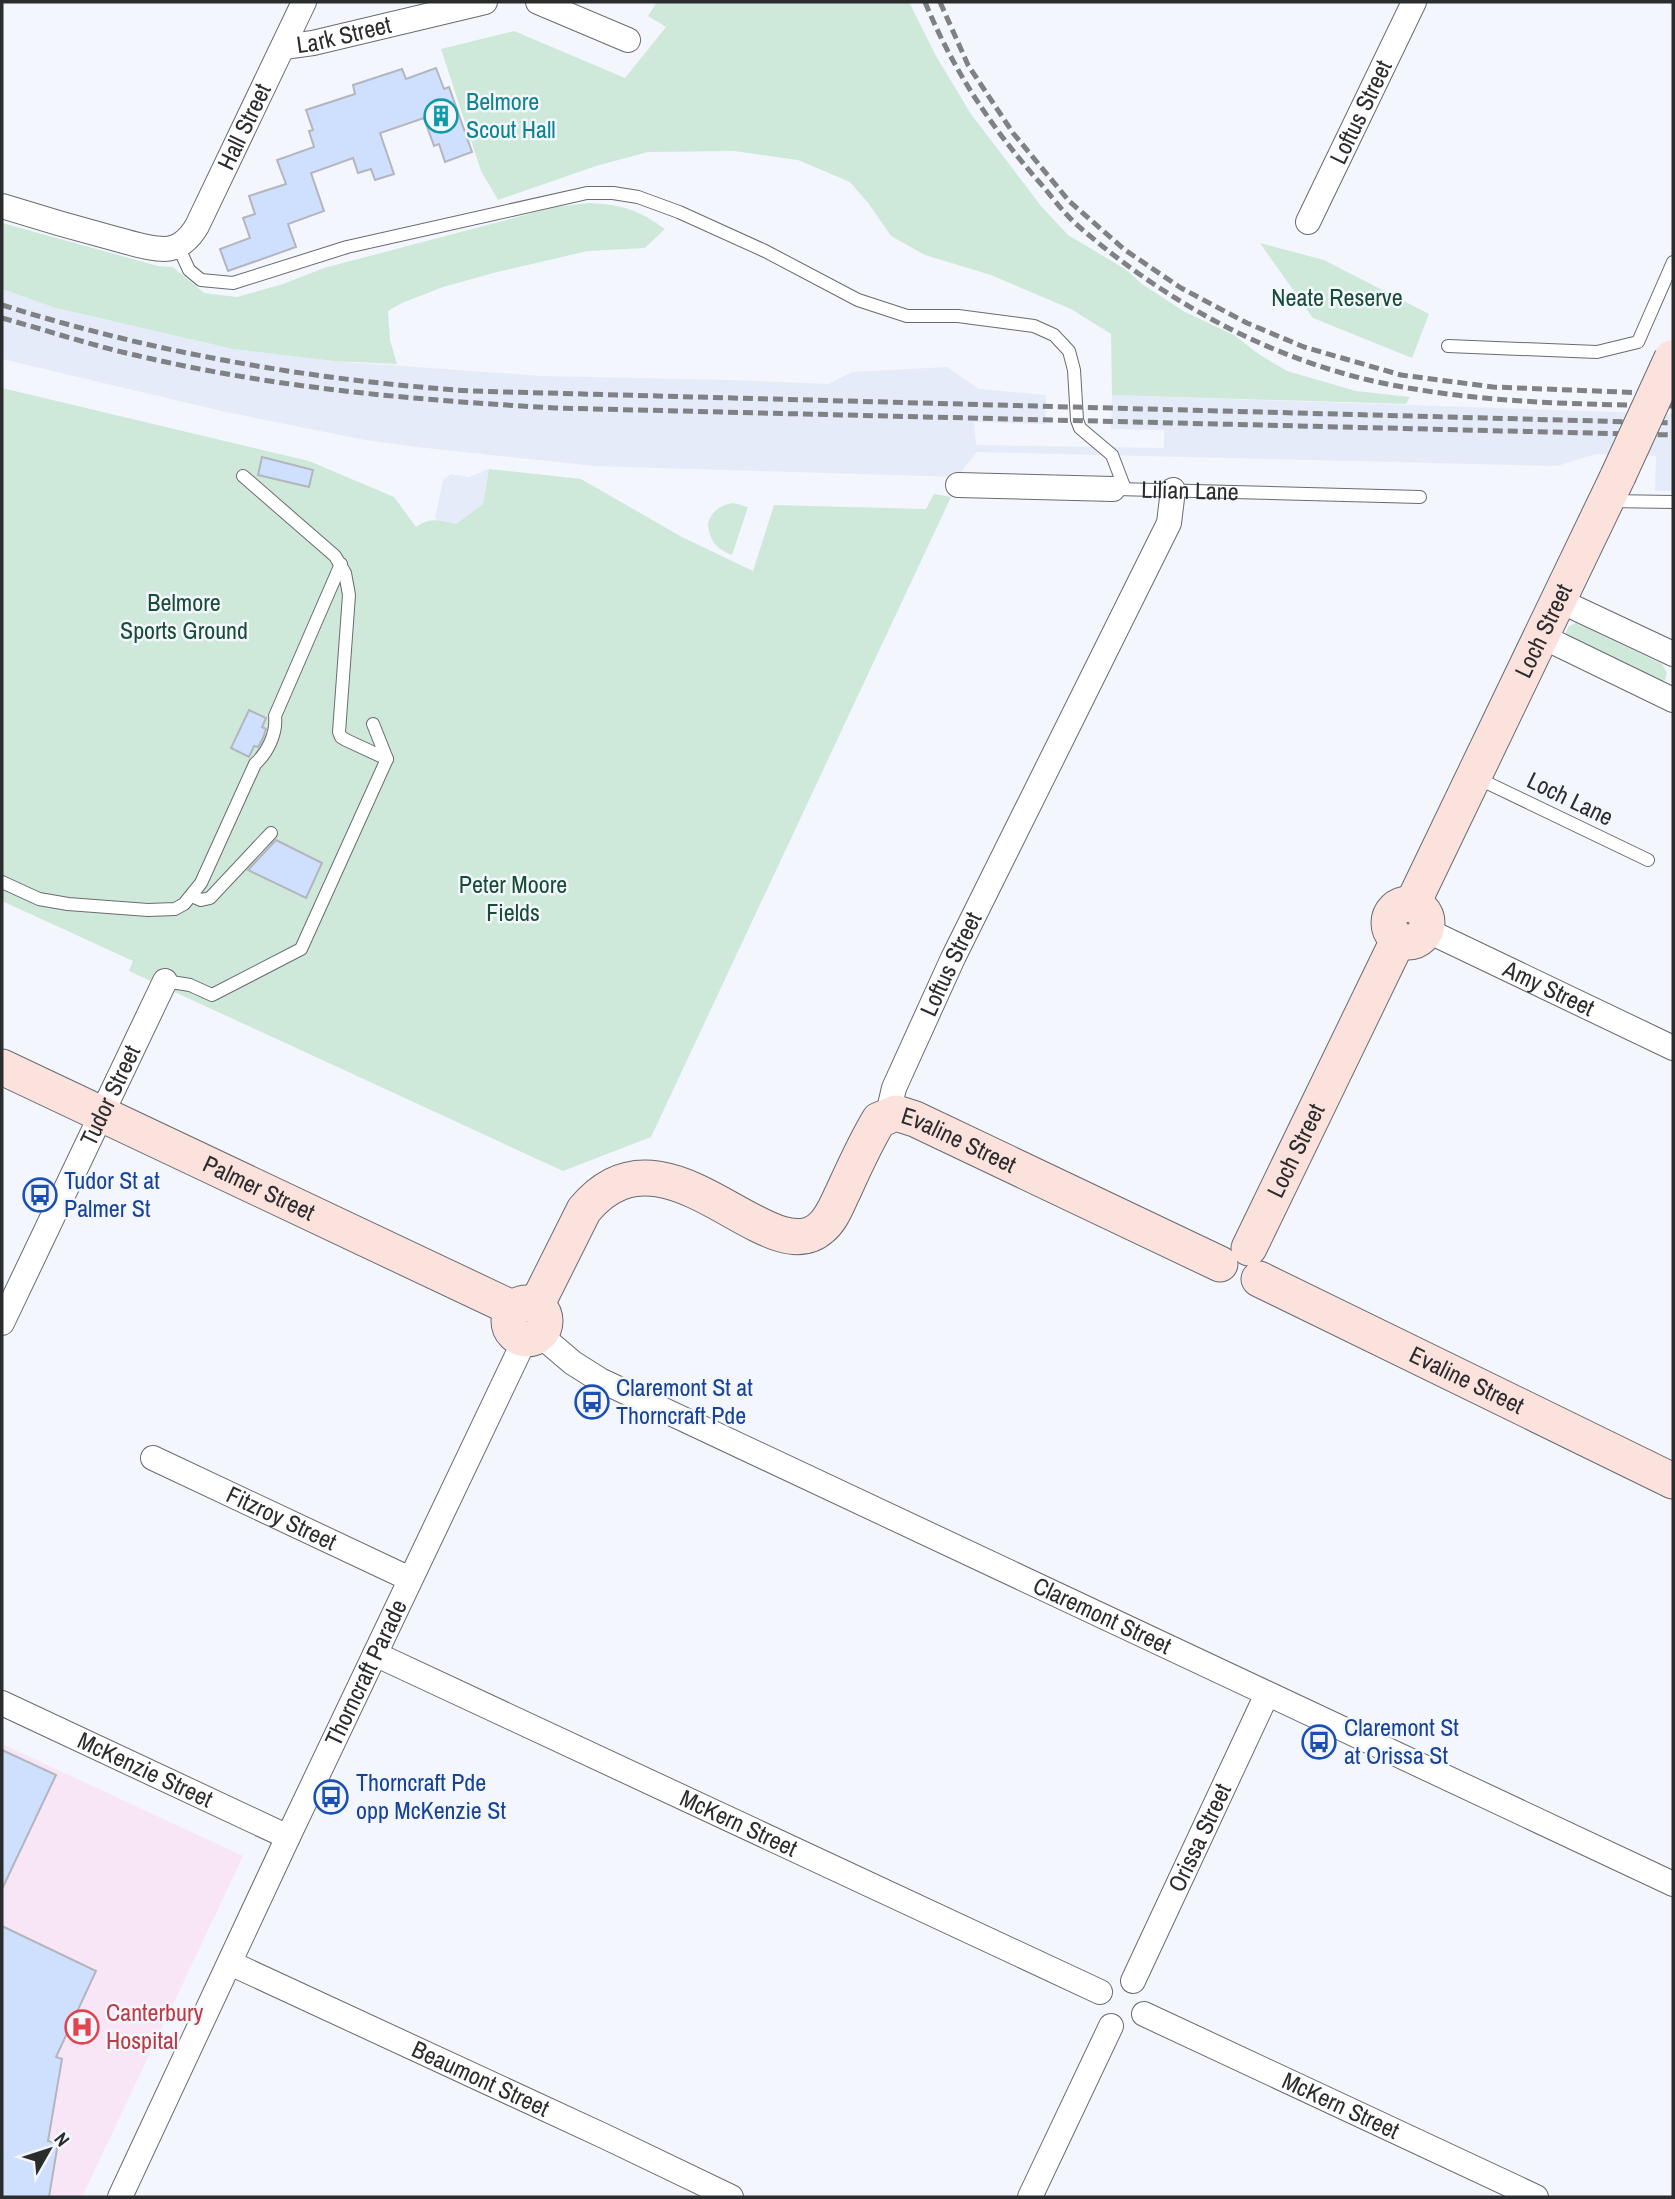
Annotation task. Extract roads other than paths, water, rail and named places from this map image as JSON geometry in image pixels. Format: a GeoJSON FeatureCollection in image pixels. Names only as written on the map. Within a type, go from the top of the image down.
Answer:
{"type":"FeatureCollection","features":[{"type":"Feature","properties":{"kind":"street","name":"Hall Street"},"geometry":{"type":"LineString","coordinates":[[178,246],[190,237],[197,226],[304,2]]}},
{"type":"Feature","properties":{"kind":"street","name":"Lark Street"},"geometry":{"type":"LineString","coordinates":[[284,47],[313,43],[485,2]]}},
{"type":"Feature","properties":{"kind":"street"},"geometry":{"type":"LineString","coordinates":[[538,2],[628,40]]}},
{"type":"Feature","properties":{"kind":"street","name":"Loftus Street"},"geometry":{"type":"LineString","coordinates":[[1307,222],[1414,2]]}},
{"type":"Feature","properties":{"kind":"street"},"geometry":{"type":"LineString","coordinates":[[2,206],[60,225],[146,246],[165,249],[178,246]]}},
{"type":"Feature","properties":{"kind":"street","name":"Loch Street"},"geometry":{"type":"LineString","coordinates":[[1243,1264],[1412,925],[1474,776],[1673,357]]}},
{"type":"Feature","properties":{"kind":"street","name":"Lilian Lane"},"geometry":{"type":"LineString","coordinates":[[958,485],[1119,489]]}},
{"type":"Feature","properties":{"kind":"street","name":"Loftus Street"},"geometry":{"type":"LineString","coordinates":[[610,1188],[639,1179],[666,1179],[774,1231],[795,1237],[805,1237],[821,1228],[832,1215],[871,1132],[878,1120],[888,1114],[894,1088],[953,958],[1168,523],[1173,490]]}},
{"type":"Feature","properties":{"kind":"street"},"geometry":{"type":"LineString","coordinates":[[1558,600],[1673,654]]}},
{"type":"Feature","properties":{"kind":"street"},"geometry":{"type":"LineString","coordinates":[[1541,636],[1673,700]]}},
{"type":"Feature","properties":{"kind":"street","name":"Amy Street"},"geometry":{"type":"LineString","coordinates":[[1412,925],[1673,1048]]}},
{"type":"Feature","properties":{"kind":"street","name":"Tudor Street"},"geometry":{"type":"LineString","coordinates":[[2,1324],[165,981]]}},
{"type":"Feature","properties":{"kind":"street","name":"Palmer Street"},"geometry":{"type":"LineString","coordinates":[[2,1067],[529,1322]]}},
{"type":"Feature","properties":{"kind":"street","name":"Evaline Street"},"geometry":{"type":"LineString","coordinates":[[888,1114],[903,1114],[915,1119],[1243,1264],[1673,1481]]}},
{"type":"Feature","properties":{"kind":"street","name":"Thorncraft Parade"},"geometry":{"type":"LineString","coordinates":[[120,2197],[529,1322],[584,1210],[610,1188]]}},
{"type":"Feature","properties":{"kind":"street","name":"Claremont Street"},"geometry":{"type":"LineString","coordinates":[[529,1322],[573,1363],[600,1380],[1673,1884]]}},
{"type":"Feature","properties":{"kind":"street","name":"Fitzroy Street"},"geometry":{"type":"LineString","coordinates":[[153,1458],[410,1579]]}},
{"type":"Feature","properties":{"kind":"street","name":"McKern Street"},"geometry":{"type":"LineString","coordinates":[[375,1654],[1100,1992]]}},
{"type":"Feature","properties":{"kind":"street","name":"Orissa Street"},"geometry":{"type":"LineString","coordinates":[[1133,1981],[1267,1694]]}},
{"type":"Feature","properties":{"kind":"street","name":"McKenzie Street"},"geometry":{"type":"LineString","coordinates":[[2,1703],[288,1838]]}},
{"type":"Feature","properties":{"kind":"street","name":"Beaumont Street"},"geometry":{"type":"LineString","coordinates":[[230,1963],[731,2197]]}},
{"type":"Feature","properties":{"kind":"street"},"geometry":{"type":"LineString","coordinates":[[1118,1979],[1133,1981],[1139,1985],[1146,1999],[1144,2014],[1134,2025],[1126,2028],[1111,2026],[1097,2008],[1100,1992],[1104,1986],[1118,1979]]}},
{"type":"Feature","properties":{"kind":"street","name":"McKern Street"},"geometry":{"type":"LineString","coordinates":[[1144,2014],[1536,2197]]}},
{"type":"Feature","properties":{"kind":"street"},"geometry":{"type":"LineString","coordinates":[[1030,2197],[1111,2026]]}},
{"type":"Feature","properties":{"kind":"lane"},"geometry":{"type":"LineString","coordinates":[[178,246],[188,270],[201,280],[233,284],[347,247],[587,193],[638,197],[679,212],[765,251],[858,300],[907,316],[958,316],[1034,326],[1054,335],[1069,351],[1074,370],[1077,420],[1080,428],[1112,455],[1119,489]]}},
{"type":"Feature","properties":{"kind":"lane"},"geometry":{"type":"LineString","coordinates":[[1448,346],[1597,352],[1638,342],[1673,262]]}},
{"type":"Feature","properties":{"kind":"lane"},"geometry":{"type":"LineString","coordinates":[[243,476],[341,564],[349,595],[339,732],[345,740],[387,759]]}},
{"type":"Feature","properties":{"kind":"lane"},"geometry":{"type":"LineString","coordinates":[[1611,488],[1673,502]]}},
{"type":"Feature","properties":{"kind":"lane","name":"Lilian Lane"},"geometry":{"type":"LineString","coordinates":[[1119,489],[1420,497]]}},
{"type":"Feature","properties":{"kind":"lane"},"geometry":{"type":"LineString","coordinates":[[2,881],[39,899],[81,905],[148,910],[174,909],[192,896],[201,883],[255,764],[263,757],[276,728],[275,716],[341,564]]}},
{"type":"Feature","properties":{"kind":"lane"},"geometry":{"type":"LineString","coordinates":[[165,981],[190,985],[212,995],[301,949],[387,759],[373,724]]}},
{"type":"Feature","properties":{"kind":"lane","name":"Loch Lane"},"geometry":{"type":"LineString","coordinates":[[1474,776],[1648,860]]}},
{"type":"Feature","properties":{"kind":"lane"},"geometry":{"type":"LineString","coordinates":[[192,896],[201,900],[210,898],[271,833]]}},
{"type":"Feature","properties":{"kind":"railway"},"geometry":{"type":"LineString","coordinates":[[925,2],[948,51],[975,98],[1006,142],[1067,215],[1142,276],[1215,321],[1253,340],[1332,370],[1410,388],[1522,401],[1673,406]]}},
{"type":"Feature","properties":{"kind":"railway"},"geometry":{"type":"LineString","coordinates":[[940,2],[968,65],[1013,133],[1069,201],[1125,250],[1181,288],[1247,323],[1304,347],[1401,375],[1493,387],[1673,394]]}},
{"type":"Feature","properties":{"kind":"railway"},"geometry":{"type":"LineString","coordinates":[[2,305],[117,337],[233,362],[351,380],[470,391],[1673,423]]}},
{"type":"Feature","properties":{"kind":"railway"},"geometry":{"type":"LineString","coordinates":[[2,318],[118,351],[239,376],[344,391],[502,405],[1673,435]]}},
{"type":"Feature","properties":{"kind":"place","name":"Belmore Scout Hall"},"geometry":{"type":"Point","coordinates":[441,116]}},
{"type":"Feature","properties":{"kind":"place","name":"Tudor St at Palmer St"},"geometry":{"type":"Point","coordinates":[40,1195]}},
{"type":"Feature","properties":{"kind":"place","name":"Claremont St at Thorncraft Pde"},"geometry":{"type":"Point","coordinates":[592,1402]}},
{"type":"Feature","properties":{"kind":"place","name":"Claremont St at Orissa St"},"geometry":{"type":"Point","coordinates":[1319,1742]}},
{"type":"Feature","properties":{"kind":"place","name":"Thorncraft Pde opp McKenzie St"},"geometry":{"type":"Point","coordinates":[331,1797]}},
{"type":"Feature","properties":{"kind":"place","name":"Canterbury Hospital"},"geometry":{"type":"Point","coordinates":[82,2027]}},
{"type":"Feature","properties":{"kind":"park label","name":"Neate Reserve"},"geometry":{"type":"Point","coordinates":[1337,298]}},
{"type":"Feature","properties":{"kind":"park label","name":"Belmore Sports Ground"},"geometry":{"type":"Point","coordinates":[184,617]}},
{"type":"Feature","properties":{"kind":"park label","name":"Peter Moore Fields"},"geometry":{"type":"Point","coordinates":[513,899]}}]}
